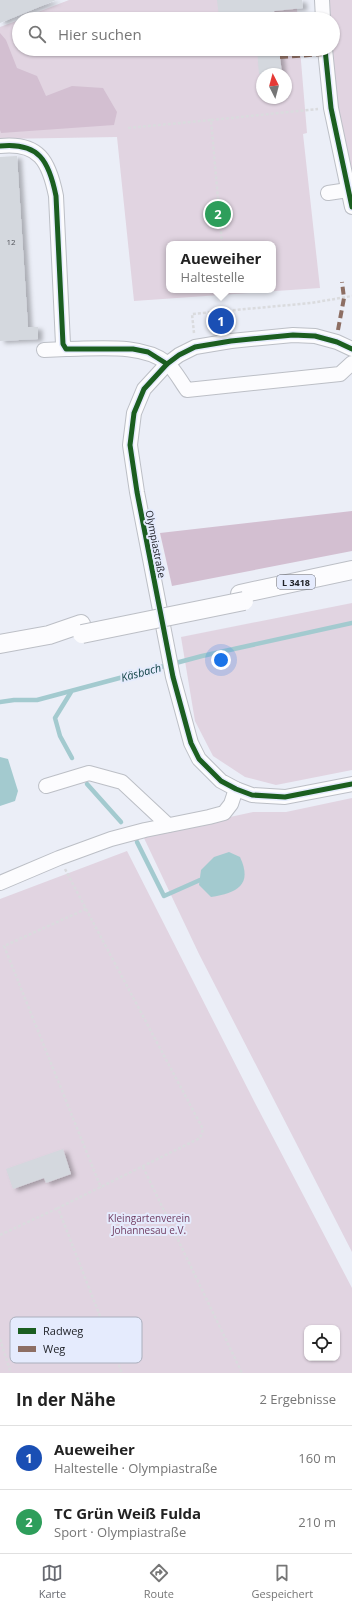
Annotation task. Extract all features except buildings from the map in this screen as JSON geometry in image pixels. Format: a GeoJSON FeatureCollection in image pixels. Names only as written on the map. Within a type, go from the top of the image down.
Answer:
{"type":"FeatureCollection","features":[{"type":"Feature","properties":{"kind":"main road","name":"L 3418"},"geometry":{"type":"LineString","coordinates":[[242,597],[352,570]]}},
{"type":"Feature","properties":{"kind":"main road","name":"L 3418"},"geometry":{"type":"LineString","coordinates":[[0,644],[242,597],[352,580]]}},
{"type":"Feature","properties":{"kind":"street"},"geometry":{"type":"LineString","coordinates":[[322,0],[323,12]]}},
{"type":"Feature","properties":{"kind":"street"},"geometry":{"type":"LineString","coordinates":[[326,56],[331,108],[352,208]]}},
{"type":"Feature","properties":{"kind":"street"},"geometry":{"type":"LineString","coordinates":[[0,146],[8,145],[26,148],[36,152],[48,166],[53,180],[56,196],[64,346]]}},
{"type":"Feature","properties":{"kind":"street"},"geometry":{"type":"LineString","coordinates":[[328,193],[348,190]]}},
{"type":"Feature","properties":{"kind":"street","name":"Olympiastraße"},"geometry":{"type":"LineString","coordinates":[[352,349],[337,342],[315,336],[293,335],[208,344],[195,347],[179,355],[168,364],[144,389],[132,426],[130,445],[138,497],[166,646],[173,677],[192,743],[199,759],[221,781],[236,790],[252,796],[285,797],[352,784]]}},
{"type":"Feature","properties":{"kind":"street"},"geometry":{"type":"LineString","coordinates":[[44,350],[64,346],[148,352],[168,364],[187,390],[340,374],[352,363]]}},
{"type":"Feature","properties":{"kind":"street"},"geometry":{"type":"LineString","coordinates":[[46,786],[89,772],[122,782],[168,825]]}},
{"type":"Feature","properties":{"kind":"street"},"geometry":{"type":"LineString","coordinates":[[0,883],[59,858],[111,839],[224,813],[231,804],[236,790]]}},
{"type":"Feature","properties":{"kind":"path"},"geometry":{"type":"LineString","coordinates":[[128,128],[331,108]]}},
{"type":"Feature","properties":{"kind":"path"},"geometry":{"type":"LineString","coordinates":[[211,120],[222,241]]}},
{"type":"Feature","properties":{"kind":"path"},"geometry":{"type":"LineString","coordinates":[[194,333],[192,314],[311,303],[352,296]]}},
{"type":"Feature","properties":{"kind":"path"},"geometry":{"type":"LineString","coordinates":[[0,1235],[101,1188],[200,1138],[203,1129],[59,858]]}},
{"type":"Feature","properties":{"kind":"path"},"geometry":{"type":"LineString","coordinates":[[86,909],[4,946],[101,1188]]}},
{"type":"Feature","properties":{"kind":"path"},"geometry":{"type":"LineString","coordinates":[[143,1167],[242,1373]]}},
{"type":"Feature","properties":{"kind":"path"},"geometry":{"type":"LineString","coordinates":[[58,1208],[100,1317]]}},
{"type":"Feature","properties":{"kind":"path"},"geometry":{"type":"LineString","coordinates":[[0,1339],[11,1373]]}},
{"type":"Feature","properties":{"kind":"path"},"geometry":{"type":"LineString","coordinates":[[118,1363],[122,1373]]}},
{"type":"Feature","properties":{"kind":"green space"},"geometry":{"type":"Polygon","coordinates":[[[69,0],[296,0],[297,12],[38,12],[69,0]]]}},
{"type":"Feature","properties":{"kind":"green space"},"geometry":{"type":"Polygon","coordinates":[[[327,0],[352,0],[352,197],[337,112],[331,56],[340,56],[340,12],[328,12],[327,0]]]}},
{"type":"Feature","properties":{"kind":"green space"},"geometry":{"type":"Polygon","coordinates":[[[12,23],[12,56],[301,56],[307,133],[303,134],[320,288],[276,291],[276,241],[166,241],[166,293],[248,293],[134,301],[117,137],[0,139],[0,27],[12,23]]]}},
{"type":"Feature","properties":{"kind":"green space"},"geometry":{"type":"Polygon","coordinates":[[[352,603],[352,770],[276,785],[245,777],[213,756],[195,721],[181,637],[352,603]]]}},
{"type":"Feature","properties":{"kind":"green space"},"geometry":{"type":"Polygon","coordinates":[[[352,798],[352,1252],[199,954],[143,836],[253,812],[286,812],[352,798]]]}},
{"type":"Feature","properties":{"kind":"green space","name":"Kleingartenverein Johannesau e.V."},"geometry":{"type":"Polygon","coordinates":[[[127,851],[255,1103],[352,1288],[352,1373],[0,1373],[0,899],[127,851]]]}},
{"type":"Feature","properties":{"kind":"shaded area"},"geometry":{"type":"Polygon","coordinates":[[[0,33],[6,40],[17,68],[37,76],[46,96],[72,86],[103,88],[117,112],[114,125],[1,133],[0,33]]]}},
{"type":"Feature","properties":{"kind":"shaded area"},"geometry":{"type":"Polygon","coordinates":[[[352,511],[352,551],[172,586],[160,533],[352,511]]]}},
{"type":"Feature","properties":{"kind":"water"},"geometry":{"type":"Polygon","coordinates":[[[0,757],[8,759],[18,791],[15,801],[0,806],[0,757]]]}},
{"type":"Feature","properties":{"kind":"water"},"geometry":{"type":"Polygon","coordinates":[[[229,852],[240,857],[245,874],[243,881],[235,890],[211,897],[199,885],[201,870],[214,857],[229,852]]]}},
{"type":"Feature","properties":{"kind":"waterway","name":"Käsbach"},"geometry":{"type":"LineString","coordinates":[[0,702],[14,700],[37,700],[202,656],[352,623]]}},
{"type":"Feature","properties":{"kind":"waterway"},"geometry":{"type":"LineString","coordinates":[[71,692],[55,718],[60,736],[72,758]]}},
{"type":"Feature","properties":{"kind":"waterway"},"geometry":{"type":"LineString","coordinates":[[87,784],[121,822]]}},
{"type":"Feature","properties":{"kind":"waterway"},"geometry":{"type":"LineString","coordinates":[[137,842],[164,896],[200,880]]}},
{"type":"Feature","properties":{"kind":"marked path"},"geometry":{"type":"LineString","coordinates":[[280,57],[295,56]]}},
{"type":"Feature","properties":{"kind":"marked path"},"geometry":{"type":"LineString","coordinates":[[338,330],[344,298],[342,282]]}},
{"type":"Feature","properties":{"kind":"cycle path"},"geometry":{"type":"LineString","coordinates":[[326,56],[331,108],[352,207]]}},
{"type":"Feature","properties":{"kind":"cycle path"},"geometry":{"type":"LineString","coordinates":[[0,146],[24,147],[33,151],[40,156],[50,173],[56,196],[63,344],[66,349],[133,349],[148,352],[167,364]]}},
{"type":"Feature","properties":{"kind":"cycle path"},"geometry":{"type":"LineString","coordinates":[[352,349],[337,342],[315,336],[293,335],[231,341],[195,347],[179,355],[167,364],[144,389],[134,413],[130,445],[137,492],[173,677],[191,743],[199,759],[221,781],[252,795],[285,797],[352,784]]}},
{"type":"Feature","properties":{"kind":"place","name":"TC Grün Weiß Fulda"},"geometry":{"type":"Point","coordinates":[218,214]}},
{"type":"Feature","properties":{"kind":"place","name":"Aueweiher"},"geometry":{"type":"Point","coordinates":[221,321]}}]}
